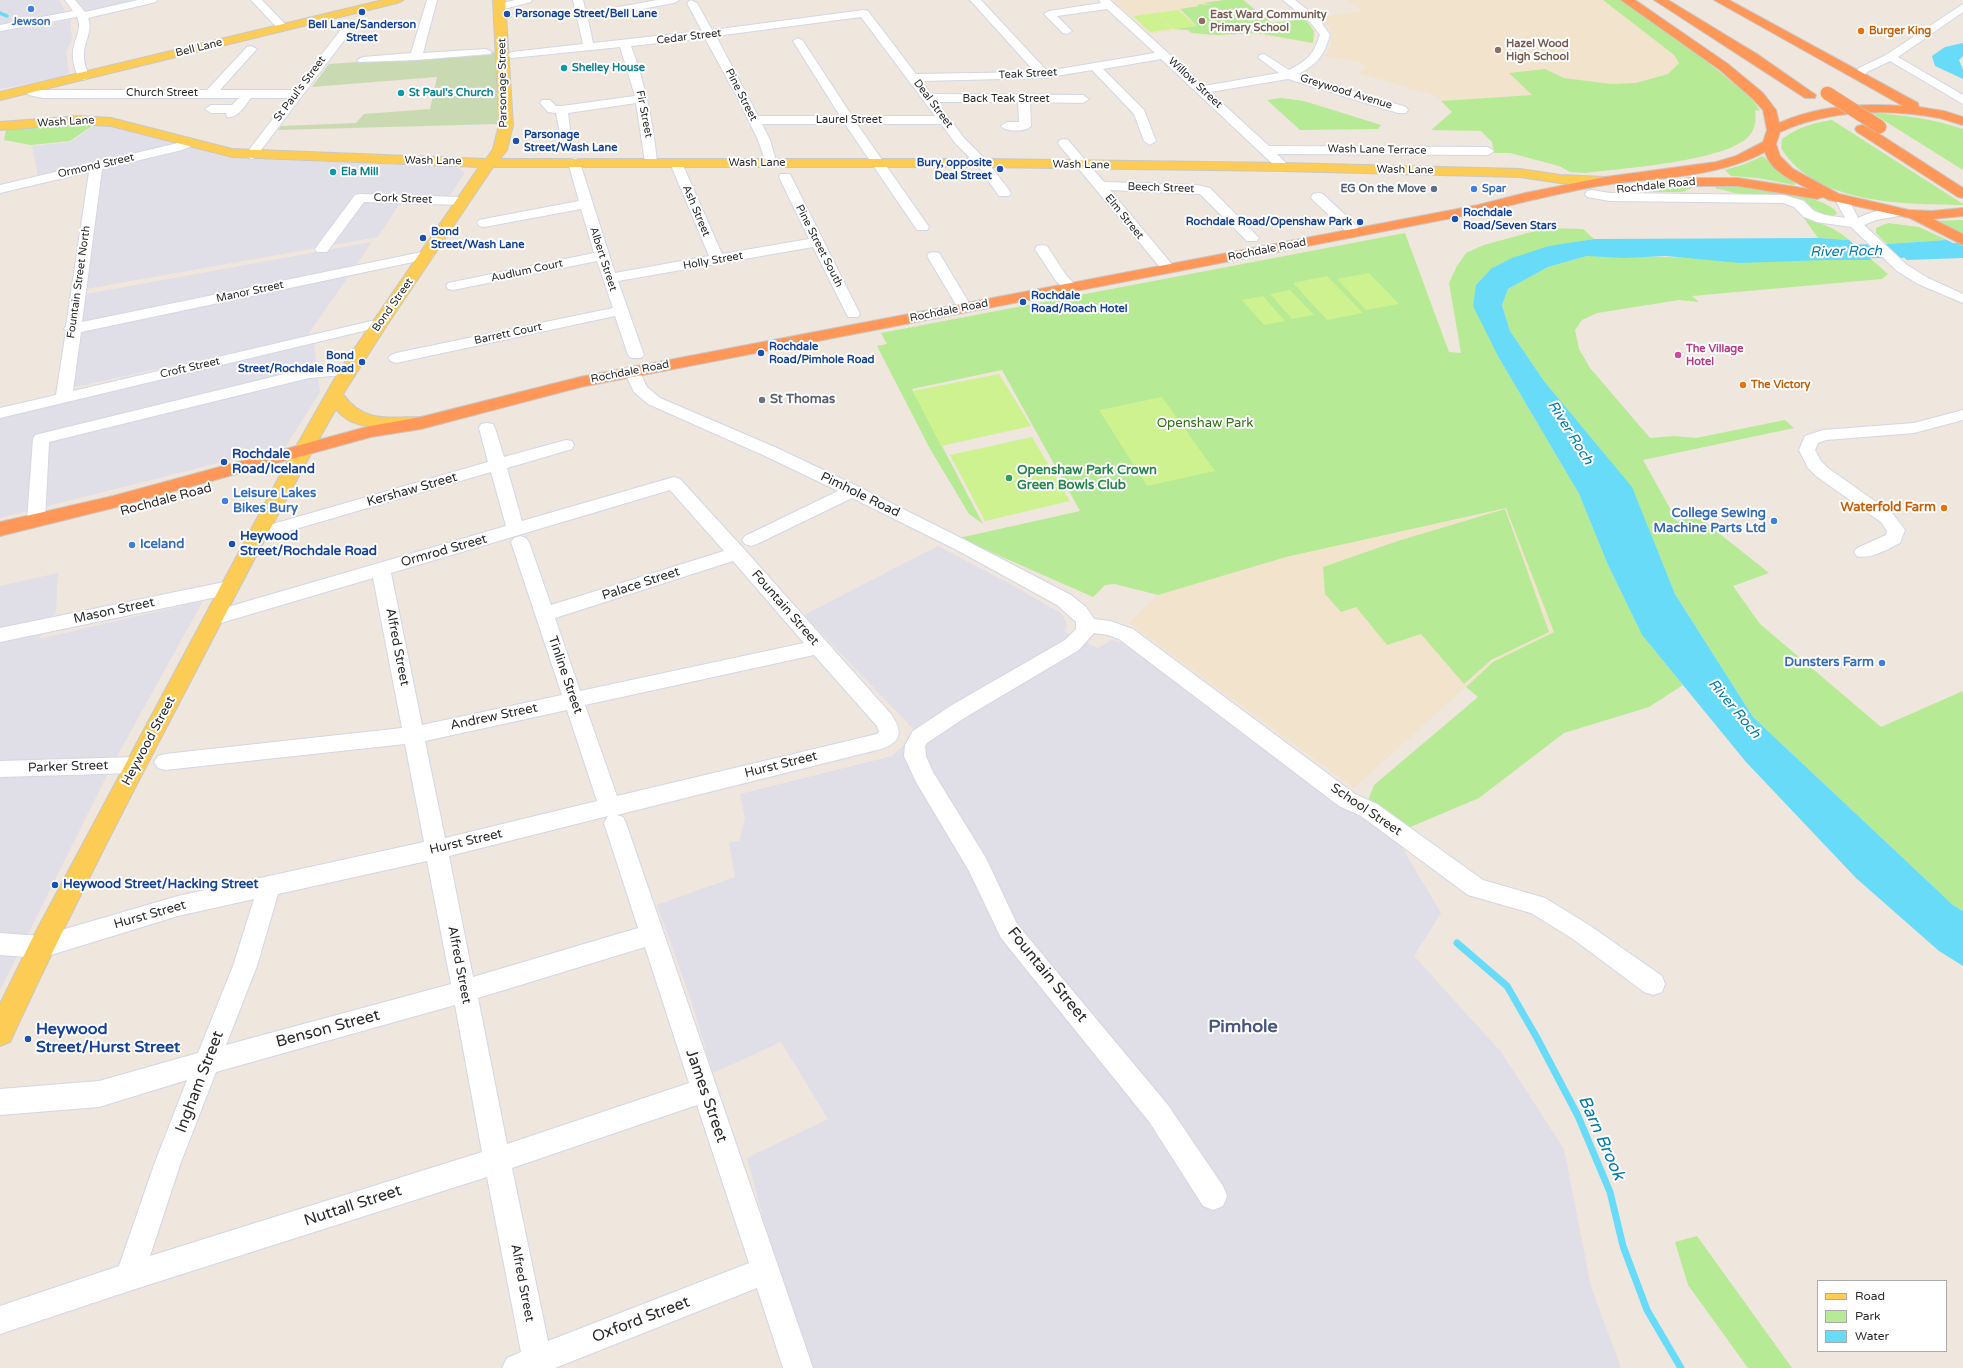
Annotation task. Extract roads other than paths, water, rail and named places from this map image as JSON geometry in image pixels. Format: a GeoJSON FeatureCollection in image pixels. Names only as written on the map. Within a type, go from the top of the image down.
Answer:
{"type":"FeatureCollection","features":[{"type":"Feature","properties":{"kind":"highway"},"geometry":{"type":"LineString","coordinates":[[1627,0],[1724,67],[1758,96],[1769,110],[1774,130],[1769,144],[1773,157],[1788,172],[1838,198],[1904,213],[1932,215],[1963,212]]}},
{"type":"Feature","properties":{"kind":"highway"},"geometry":{"type":"LineString","coordinates":[[1660,0],[1753,57],[1862,129],[1957,184]]}},
{"type":"Feature","properties":{"kind":"highway"},"geometry":{"type":"LineString","coordinates":[[1677,0],[1766,53],[1880,127],[1957,184],[1963,194]]}},
{"type":"Feature","properties":{"kind":"highway"},"geometry":{"type":"LineString","coordinates":[[1720,0],[1858,77],[1926,112]]}},
{"type":"Feature","properties":{"kind":"highway"},"geometry":{"type":"LineString","coordinates":[[1774,130],[1783,124],[1806,117],[1868,109],[1898,109],[1959,118]]}},
{"type":"Feature","properties":{"kind":"highway","name":"Rochdale Road"},"geometry":{"type":"LineString","coordinates":[[0,529],[298,458],[374,442],[421,423],[580,382],[634,363],[965,308],[1478,209],[1525,197],[1605,181],[1718,166],[1741,159],[1769,144]]}},
{"type":"Feature","properties":{"kind":"highway","name":"Rochdale Road"},"geometry":{"type":"LineString","coordinates":[[1478,209],[1680,182],[1720,181],[1760,185],[1838,198]]}},
{"type":"Feature","properties":{"kind":"highway"},"geometry":{"type":"LineString","coordinates":[[1904,213],[1963,240]]}},
{"type":"Feature","properties":{"kind":"highway","name":"Rochdale Road"},"geometry":{"type":"LineString","coordinates":[[0,541],[150,505],[298,458]]}},
{"type":"Feature","properties":{"kind":"main road","name":"Bell Lane"},"geometry":{"type":"LineString","coordinates":[[0,96],[30,90],[397,0]]}},
{"type":"Feature","properties":{"kind":"main road","name":"Parsonage Street"},"geometry":{"type":"LineString","coordinates":[[491,163],[500,150],[506,126],[500,3]]}},
{"type":"Feature","properties":{"kind":"main road","name":"Wash Lane"},"geometry":{"type":"LineString","coordinates":[[0,126],[79,120],[111,122],[232,153],[251,155],[491,163],[650,162],[1284,167],[1520,172],[1560,178],[1605,181]]}},
{"type":"Feature","properties":{"kind":"main road","name":"Bond Street"},"geometry":{"type":"LineString","coordinates":[[298,458],[348,371],[479,176],[491,163]]}},
{"type":"Feature","properties":{"kind":"main road","name":"Wash Lane"},"geometry":{"type":"LineString","coordinates":[[1520,172],[1569,189],[1592,194]]}},
{"type":"Feature","properties":{"kind":"main road"},"geometry":{"type":"LineString","coordinates":[[335,395],[348,412],[362,418],[385,422],[421,423]]}},
{"type":"Feature","properties":{"kind":"main road","name":"Heywood Street"},"geometry":{"type":"LineString","coordinates":[[0,1032],[41,947],[298,458]]}},
{"type":"Feature","properties":{"kind":"street"},"geometry":{"type":"LineString","coordinates":[[70,0],[81,15],[86,29],[77,54],[78,65],[84,76]]}},
{"type":"Feature","properties":{"kind":"street"},"geometry":{"type":"LineString","coordinates":[[0,28],[81,15],[152,0]]}},
{"type":"Feature","properties":{"kind":"street"},"geometry":{"type":"LineString","coordinates":[[256,0],[283,28]]}},
{"type":"Feature","properties":{"kind":"street"},"geometry":{"type":"LineString","coordinates":[[416,57],[432,0]]}},
{"type":"Feature","properties":{"kind":"street"},"geometry":{"type":"LineString","coordinates":[[500,3],[527,0]]}},
{"type":"Feature","properties":{"kind":"street"},"geometry":{"type":"LineString","coordinates":[[578,0],[589,48]]}},
{"type":"Feature","properties":{"kind":"street"},"geometry":{"type":"LineString","coordinates":[[583,17],[674,0]]}},
{"type":"Feature","properties":{"kind":"street"},"geometry":{"type":"LineString","coordinates":[[975,0],[1044,75]]}},
{"type":"Feature","properties":{"kind":"street"},"geometry":{"type":"LineString","coordinates":[[1202,90],[1289,75],[1308,64],[1319,53],[1325,35],[1316,21],[1288,0]]}},
{"type":"Feature","properties":{"kind":"street"},"geometry":{"type":"LineString","coordinates":[[1068,31],[1049,14],[1107,2]]}},
{"type":"Feature","properties":{"kind":"street","name":"Willow Street"},"geometry":{"type":"LineString","coordinates":[[1107,2],[1284,167]]}},
{"type":"Feature","properties":{"kind":"street","name":"Pine Street"},"geometry":{"type":"LineString","coordinates":[[692,3],[754,120],[768,151]]}},
{"type":"Feature","properties":{"kind":"street"},"geometry":{"type":"LineString","coordinates":[[1858,77],[1863,70],[1890,57],[1963,7]]}},
{"type":"Feature","properties":{"kind":"street","name":"Cedar Street"},"geometry":{"type":"LineString","coordinates":[[512,55],[626,44],[864,13]]}},
{"type":"Feature","properties":{"kind":"street","name":"Deal Street"},"geometry":{"type":"LineString","coordinates":[[864,13],[960,141],[982,164],[1004,193]]}},
{"type":"Feature","properties":{"kind":"street","name":"St Paul's Street"},"geometry":{"type":"LineString","coordinates":[[251,155],[296,94],[351,24]]}},
{"type":"Feature","properties":{"kind":"street"},"geometry":{"type":"LineString","coordinates":[[798,41],[862,141],[922,227]]}},
{"type":"Feature","properties":{"kind":"street","name":"Fir Street"},"geometry":{"type":"LineString","coordinates":[[626,44],[641,100],[649,141],[650,162]]}},
{"type":"Feature","properties":{"kind":"street"},"geometry":{"type":"LineString","coordinates":[[210,94],[251,49]]}},
{"type":"Feature","properties":{"kind":"street"},"geometry":{"type":"LineString","coordinates":[[363,60],[486,52]]}},
{"type":"Feature","properties":{"kind":"street","name":"Teak Street"},"geometry":{"type":"LineString","coordinates":[[913,78],[1044,75],[1164,55]]}},
{"type":"Feature","properties":{"kind":"street"},"geometry":{"type":"LineString","coordinates":[[1264,57],[1289,75]]}},
{"type":"Feature","properties":{"kind":"street"},"geometry":{"type":"LineString","coordinates":[[1890,57],[1963,100]]}},
{"type":"Feature","properties":{"kind":"street"},"geometry":{"type":"LineString","coordinates":[[228,58],[243,58]]}},
{"type":"Feature","properties":{"kind":"street"},"geometry":{"type":"LineString","coordinates":[[1095,67],[1140,113],[1150,141]]}},
{"type":"Feature","properties":{"kind":"street","name":"Greywood Avenue"},"geometry":{"type":"LineString","coordinates":[[1289,75],[1402,110]]}},
{"type":"Feature","properties":{"kind":"street","name":"Church Street"},"geometry":{"type":"LineString","coordinates":[[30,90],[33,93],[43,94],[296,94]]}},
{"type":"Feature","properties":{"kind":"street"},"geometry":{"type":"LineString","coordinates":[[211,109],[233,112],[247,95]]}},
{"type":"Feature","properties":{"kind":"street","name":"Back Teak Street"},"geometry":{"type":"LineString","coordinates":[[929,98],[1024,100],[1083,99]]}},
{"type":"Feature","properties":{"kind":"street"},"geometry":{"type":"LineString","coordinates":[[546,103],[552,108],[562,110],[641,100]]}},
{"type":"Feature","properties":{"kind":"street"},"geometry":{"type":"LineString","coordinates":[[1006,126],[1025,126],[1024,100]]}},
{"type":"Feature","properties":{"kind":"street"},"geometry":{"type":"LineString","coordinates":[[562,110],[564,130]]}},
{"type":"Feature","properties":{"kind":"street","name":"Laurel Street"},"geometry":{"type":"LineString","coordinates":[[754,120],[945,120]]}},
{"type":"Feature","properties":{"kind":"street","name":"Ormond Street"},"geometry":{"type":"LineString","coordinates":[[0,189],[178,147],[190,142]]}},
{"type":"Feature","properties":{"kind":"street","name":"Elm Street"},"geometry":{"type":"LineString","coordinates":[[1064,143],[1141,238],[1168,268]]}},
{"type":"Feature","properties":{"kind":"street","name":"Wash Lane Terrace"},"geometry":{"type":"LineString","coordinates":[[1267,150],[1488,152]]}},
{"type":"Feature","properties":{"kind":"street","name":"Albert Street"},"geometry":{"type":"LineString","coordinates":[[576,162],[575,166],[620,311],[634,363]]}},
{"type":"Feature","properties":{"kind":"street","name":"Ash Street"},"geometry":{"type":"LineString","coordinates":[[676,163],[717,260]]}},
{"type":"Feature","properties":{"kind":"street","name":"Fountain Street North"},"geometry":{"type":"LineString","coordinates":[[64,398],[72,329],[96,166]]}},
{"type":"Feature","properties":{"kind":"street","name":"Pine Street South"},"geometry":{"type":"LineString","coordinates":[[785,177],[853,314]]}},
{"type":"Feature","properties":{"kind":"street","name":"Beech Street"},"geometry":{"type":"LineString","coordinates":[[1099,186],[1197,189],[1205,191],[1252,238]]}},
{"type":"Feature","properties":{"kind":"street"},"geometry":{"type":"LineString","coordinates":[[1592,194],[1610,197],[1784,198],[1799,204],[1809,214],[1822,219],[1858,228]]}},
{"type":"Feature","properties":{"kind":"street"},"geometry":{"type":"LineString","coordinates":[[1318,197],[1356,233]]}},
{"type":"Feature","properties":{"kind":"street","name":"Cork Street"},"geometry":{"type":"LineString","coordinates":[[322,249],[360,198],[462,201]]}},
{"type":"Feature","properties":{"kind":"street"},"geometry":{"type":"LineString","coordinates":[[1838,198],[1858,228],[1902,268],[1923,281],[1963,300]]}},
{"type":"Feature","properties":{"kind":"street"},"geometry":{"type":"LineString","coordinates":[[484,223],[586,204]]}},
{"type":"Feature","properties":{"kind":"street"},"geometry":{"type":"LineString","coordinates":[[1858,228],[1874,216],[1904,213]]}},
{"type":"Feature","properties":{"kind":"street","name":"Holly Street"},"geometry":{"type":"LineString","coordinates":[[609,278],[816,242]]}},
{"type":"Feature","properties":{"kind":"street"},"geometry":{"type":"LineString","coordinates":[[1042,249],[1061,278],[1070,287]]}},
{"type":"Feature","properties":{"kind":"street","name":"Manor Street"},"geometry":{"type":"LineString","coordinates":[[72,329],[427,255]]}},
{"type":"Feature","properties":{"kind":"street","name":"Audlum Court"},"geometry":{"type":"LineString","coordinates":[[453,286],[602,256]]}},
{"type":"Feature","properties":{"kind":"street"},"geometry":{"type":"LineString","coordinates":[[934,256],[965,308]]}},
{"type":"Feature","properties":{"kind":"street","name":"Barrett Court"},"geometry":{"type":"LineString","coordinates":[[396,358],[620,311]]}},
{"type":"Feature","properties":{"kind":"street","name":"Croft Street"},"geometry":{"type":"LineString","coordinates":[[0,413],[380,323]]}},
{"type":"Feature","properties":{"kind":"street","name":"Pimhole Road"},"geometry":{"type":"LineString","coordinates":[[634,363],[640,389],[654,401],[772,452],[961,545],[1064,600],[1082,615],[1086,625]]}},
{"type":"Feature","properties":{"kind":"street"},"geometry":{"type":"LineString","coordinates":[[36,521],[40,439],[309,372],[348,371]]}},
{"type":"Feature","properties":{"kind":"street"},"geometry":{"type":"LineString","coordinates":[[1862,552],[1894,539],[1896,530],[1887,518],[1822,472],[1814,464],[1807,450],[1810,440],[1823,435],[1914,428],[1963,415]]}},
{"type":"Feature","properties":{"kind":"street","name":"Tinline Street"},"geometry":{"type":"LineString","coordinates":[[487,428],[518,536],[612,816]]}},
{"type":"Feature","properties":{"kind":"street","name":"Kershaw Street"},"geometry":{"type":"LineString","coordinates":[[258,534],[566,446]]}},
{"type":"Feature","properties":{"kind":"street","name":"Ormrod Street"},"geometry":{"type":"LineString","coordinates":[[214,618],[381,569],[518,536],[674,483]]}},
{"type":"Feature","properties":{"kind":"street","name":"Fountain Street"},"geometry":{"type":"LineString","coordinates":[[674,483],[738,553],[773,596],[884,720],[890,730],[890,735]]}},
{"type":"Feature","properties":{"kind":"street"},"geometry":{"type":"LineString","coordinates":[[751,540],[852,491]]}},
{"type":"Feature","properties":{"kind":"street","name":"Palace Street"},"geometry":{"type":"LineString","coordinates":[[545,614],[738,553]]}},
{"type":"Feature","properties":{"kind":"street","name":"Alfred Street"},"geometry":{"type":"LineString","coordinates":[[381,569],[498,1160],[527,1364]]}},
{"type":"Feature","properties":{"kind":"street","name":"Mason Street"},"geometry":{"type":"LineString","coordinates":[[0,635],[229,588]]}},
{"type":"Feature","properties":{"kind":"street","name":"Fountain Street"},"geometry":{"type":"LineString","coordinates":[[1086,625],[1083,633],[1072,645],[959,711],[920,737],[915,745],[915,756],[924,776],[978,865],[1009,931],[1159,1114],[1213,1196]]}},
{"type":"Feature","properties":{"kind":"street","name":"School Street"},"geometry":{"type":"LineString","coordinates":[[1086,625],[1110,628],[1126,634],[1347,800],[1369,810],[1476,888],[1536,905],[1581,932],[1653,984]]}},
{"type":"Feature","properties":{"kind":"street","name":"Andrew Street"},"geometry":{"type":"LineString","coordinates":[[165,762],[414,735],[818,647]]}},
{"type":"Feature","properties":{"kind":"street","name":"Hurst Street"},"geometry":{"type":"LineString","coordinates":[[41,947],[178,906],[436,849],[612,816],[641,800],[881,741],[887,739],[890,735]]}},
{"type":"Feature","properties":{"kind":"street","name":"Parker Street"},"geometry":{"type":"LineString","coordinates":[[0,769],[136,765]]}},
{"type":"Feature","properties":{"kind":"street","name":"James Street"},"geometry":{"type":"LineString","coordinates":[[612,816],[798,1368]]}},
{"type":"Feature","properties":{"kind":"street","name":"Ingham Street"},"geometry":{"type":"LineString","coordinates":[[129,1277],[168,1162],[209,1062],[245,966],[269,886]]}},
{"type":"Feature","properties":{"kind":"street","name":"Benson Street"},"geometry":{"type":"LineString","coordinates":[[0,1102],[99,1094],[464,991],[652,934]]}},
{"type":"Feature","properties":{"kind":"street"},"geometry":{"type":"LineString","coordinates":[[0,944],[41,947]]}},
{"type":"Feature","properties":{"kind":"street","name":"Nuttall Street"},"geometry":{"type":"LineString","coordinates":[[0,1320],[129,1277],[498,1160],[704,1090]]}},
{"type":"Feature","properties":{"kind":"street","name":"Oxford Street"},"geometry":{"type":"LineString","coordinates":[[527,1364],[765,1271]]}},
{"type":"Feature","properties":{"kind":"water"},"geometry":{"type":"Polygon","coordinates":[[[1963,43],[1963,56],[1959,60],[1963,70],[1963,79],[1935,66],[1932,56],[1945,47],[1963,43]]]}},
{"type":"Feature","properties":{"kind":"water"},"geometry":{"type":"Polygon","coordinates":[[[1818,238],[1849,240],[1872,260],[1740,263],[1666,256],[1624,258],[1587,256],[1548,267],[1508,289],[1502,305],[1510,331],[1544,381],[1632,487],[1675,594],[1753,717],[1953,905],[1963,911],[1963,966],[1939,951],[1856,878],[1746,762],[1642,635],[1608,565],[1579,494],[1499,358],[1473,306],[1476,285],[1492,268],[1512,258],[1549,246],[1594,239],[1818,238]]]}},
{"type":"Feature","properties":{"kind":"water"},"geometry":{"type":"Polygon","coordinates":[[[1947,240],[1963,248],[1963,258],[1907,260],[1887,244],[1947,240]]]}},
{"type":"Feature","properties":{"kind":"waterway"},"geometry":{"type":"LineString","coordinates":[[0,13],[7,16]]}},
{"type":"Feature","properties":{"kind":"waterway","name":"River Roch"},"geometry":{"type":"LineString","coordinates":[[1817,252],[1963,250]]}},
{"type":"Feature","properties":{"kind":"waterway","name":"Barn Brook"},"geometry":{"type":"LineString","coordinates":[[1457,943],[1507,986],[1537,1038],[1578,1116],[1610,1192],[1623,1246],[1647,1310],[1681,1368]]}},
{"type":"Feature","properties":{"kind":"place","name":"Jewson"},"geometry":{"type":"Point","coordinates":[31,9]}},
{"type":"Feature","properties":{"kind":"place","name":"Bell Lane/Sanderson Street"},"geometry":{"type":"Point","coordinates":[362,12]}},
{"type":"Feature","properties":{"kind":"place","name":"Parsonage Street/Bell Lane"},"geometry":{"type":"Point","coordinates":[507,14]}},
{"type":"Feature","properties":{"kind":"place","name":"East Ward Community Primary School"},"geometry":{"type":"Point","coordinates":[1202,21]}},
{"type":"Feature","properties":{"kind":"place","name":"Burger King"},"geometry":{"type":"Point","coordinates":[1861,31]}},
{"type":"Feature","properties":{"kind":"place","name":"Hazel Wood High School"},"geometry":{"type":"Point","coordinates":[1498,50]}},
{"type":"Feature","properties":{"kind":"place","name":"Shelley House"},"geometry":{"type":"Point","coordinates":[564,68]}},
{"type":"Feature","properties":{"kind":"place","name":"St Paul's Church"},"geometry":{"type":"Point","coordinates":[401,93]}},
{"type":"Feature","properties":{"kind":"place","name":"Parsonage Street/Wash Lane"},"geometry":{"type":"Point","coordinates":[516,141]}},
{"type":"Feature","properties":{"kind":"place","name":"Bury, opposite Deal Street"},"geometry":{"type":"Point","coordinates":[1000,169]}},
{"type":"Feature","properties":{"kind":"place","name":"Ela Mill"},"geometry":{"type":"Point","coordinates":[333,172]}},
{"type":"Feature","properties":{"kind":"place","name":"EG On the Move"},"geometry":{"type":"Point","coordinates":[1434,189]}},
{"type":"Feature","properties":{"kind":"place","name":"Spar"},"geometry":{"type":"Point","coordinates":[1474,189]}},
{"type":"Feature","properties":{"kind":"place","name":"Rochdale Road/Seven Stars"},"geometry":{"type":"Point","coordinates":[1455,219]}},
{"type":"Feature","properties":{"kind":"place","name":"Rochdale Road/Openshaw Park"},"geometry":{"type":"Point","coordinates":[1360,222]}},
{"type":"Feature","properties":{"kind":"place","name":"Bond Street/Wash Lane"},"geometry":{"type":"Point","coordinates":[423,238]}},
{"type":"Feature","properties":{"kind":"place","name":"Rochdale Road/Roach Hotel"},"geometry":{"type":"Point","coordinates":[1023,302]}},
{"type":"Feature","properties":{"kind":"place","name":"Rochdale Road/Pimhole Road"},"geometry":{"type":"Point","coordinates":[761,353]}},
{"type":"Feature","properties":{"kind":"place","name":"The Village Hotel"},"geometry":{"type":"Point","coordinates":[1678,355]}},
{"type":"Feature","properties":{"kind":"place","name":"Bond Street/Rochdale Road"},"geometry":{"type":"Point","coordinates":[362,362]}},
{"type":"Feature","properties":{"kind":"place","name":"The Victory"},"geometry":{"type":"Point","coordinates":[1743,385]}},
{"type":"Feature","properties":{"kind":"place","name":"St Thomas"},"geometry":{"type":"Point","coordinates":[762,400]}},
{"type":"Feature","properties":{"kind":"place","name":"Rochdale Road/Iceland"},"geometry":{"type":"Point","coordinates":[224,462]}},
{"type":"Feature","properties":{"kind":"place","name":"Openshaw Park Crown Green Bowls Club"},"geometry":{"type":"Point","coordinates":[1009,478]}},
{"type":"Feature","properties":{"kind":"place","name":"Leisure Lakes Bikes Bury"},"geometry":{"type":"Point","coordinates":[225,501]}},
{"type":"Feature","properties":{"kind":"place","name":"Waterfold Farm"},"geometry":{"type":"Point","coordinates":[1944,508]}},
{"type":"Feature","properties":{"kind":"place","name":"College Sewing Machine Parts Ltd"},"geometry":{"type":"Point","coordinates":[1774,521]}},
{"type":"Feature","properties":{"kind":"place","name":"Heywood Street/Rochdale Road"},"geometry":{"type":"Point","coordinates":[232,544]}},
{"type":"Feature","properties":{"kind":"place","name":"Iceland"},"geometry":{"type":"Point","coordinates":[132,545]}},
{"type":"Feature","properties":{"kind":"place","name":"Dunsters Farm"},"geometry":{"type":"Point","coordinates":[1882,663]}},
{"type":"Feature","properties":{"kind":"place","name":"Heywood Street/Hacking Street"},"geometry":{"type":"Point","coordinates":[55,885]}},
{"type":"Feature","properties":{"kind":"place","name":"Heywood Street/Hurst Street"},"geometry":{"type":"Point","coordinates":[28,1039]}},
{"type":"Feature","properties":{"kind":"district","name":"Pimhole"},"geometry":{"type":"Point","coordinates":[1243,1027]}},
{"type":"Feature","properties":{"kind":"park label","name":"Openshaw Park"},"geometry":{"type":"Point","coordinates":[1205,424]}}]}
